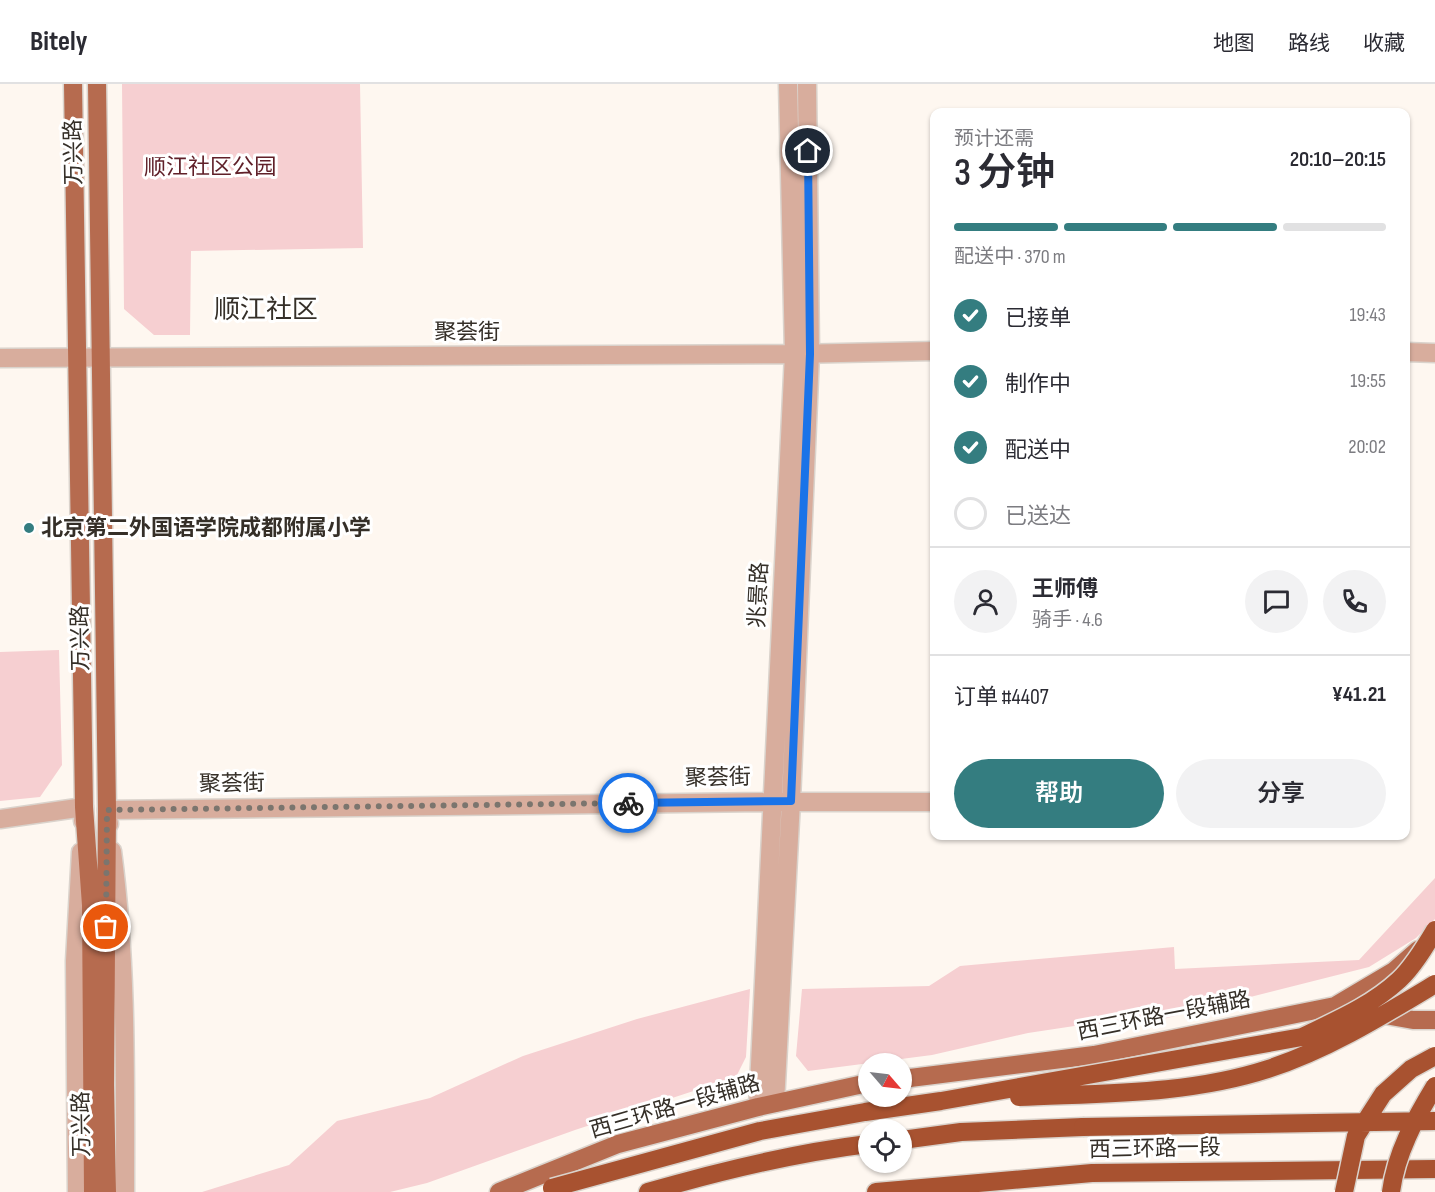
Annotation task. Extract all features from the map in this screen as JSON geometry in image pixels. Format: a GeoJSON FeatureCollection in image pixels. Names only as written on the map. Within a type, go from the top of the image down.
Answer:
{"type":"FeatureCollection","features":[{"type":"Feature","properties":{"kind":"highway"},"geometry":{"type":"LineString","coordinates":[[547,1190],[759,1131],[1302,1037],[1343,1018],[1401,979],[1435,930]]}},
{"type":"Feature","properties":{"kind":"highway"},"geometry":{"type":"LineString","coordinates":[[942,1101],[1149,1091],[1213,1083],[1268,1069],[1327,1045],[1435,984]]}},
{"type":"Feature","properties":{"kind":"highway"},"geometry":{"type":"LineString","coordinates":[[1344,1192],[1356,1136],[1383,1094],[1411,1069],[1435,1056]]}},
{"type":"Feature","properties":{"kind":"highway"},"geometry":{"type":"LineString","coordinates":[[1391,1192],[1402,1148],[1416,1116],[1435,1086]]}},
{"type":"Feature","properties":{"kind":"highway","name":"西三环路一段"},"geometry":{"type":"LineString","coordinates":[[912,1139],[962,1132],[1083,1127],[1435,1121]]}},
{"type":"Feature","properties":{"kind":"highway"},"geometry":{"type":"LineString","coordinates":[[648,1192],[694,1179],[832,1148],[858,1145]]}},
{"type":"Feature","properties":{"kind":"highway","name":"西三环路一段"},"geometry":{"type":"LineString","coordinates":[[876,1192],[1092,1173],[1435,1169]]}},
{"type":"Feature","properties":{"kind":"main road"},"geometry":{"type":"LineString","coordinates":[[73,84],[84,807],[91,905],[98,1084],[93,1192]]}},
{"type":"Feature","properties":{"kind":"main road","name":"万兴路"},"geometry":{"type":"LineString","coordinates":[[97,84],[107,810],[98,1084],[107,1192]]}},
{"type":"Feature","properties":{"kind":"main road"},"geometry":{"type":"LineString","coordinates":[[1335,1006],[1394,971],[1435,936]]}},
{"type":"Feature","properties":{"kind":"main road","name":"西三环路一段辅路"},"geometry":{"type":"LineString","coordinates":[[912,1078],[1094,1055],[1335,1006],[1413,1020],[1435,1020]]}},
{"type":"Feature","properties":{"kind":"main road","name":"西三环路一段辅路"},"geometry":{"type":"LineString","coordinates":[[499,1192],[618,1144],[767,1105],[858,1085]]}},
{"type":"Feature","properties":{"kind":"street","name":"兆景路"},"geometry":{"type":"LineString","coordinates":[[788,84],[802,354]]}},
{"type":"Feature","properties":{"kind":"street","name":"兆景路"},"geometry":{"type":"LineString","coordinates":[[767,1105],[802,354],[807,84]]}},
{"type":"Feature","properties":{"kind":"street","name":"聚荟街"},"geometry":{"type":"LineString","coordinates":[[0,358],[802,354],[930,351]]}},
{"type":"Feature","properties":{"kind":"street"},"geometry":{"type":"LineString","coordinates":[[1410,352],[1435,353]]}},
{"type":"Feature","properties":{"kind":"street","name":"聚荟街"},"geometry":{"type":"LineString","coordinates":[[107,810],[930,802]]}},
{"type":"Feature","properties":{"kind":"street"},"geometry":{"type":"LineString","coordinates":[[0,819],[84,807],[75,961],[77,1192]]}},
{"type":"Feature","properties":{"kind":"street"},"geometry":{"type":"LineString","coordinates":[[107,810],[120,919],[124,1015],[125,1192]]}},
{"type":"Feature","properties":{"kind":"green space","name":"顺江社区公园"},"geometry":{"type":"Polygon","coordinates":[[[122,84],[360,84],[363,248],[191,251],[190,335],[154,335],[124,309],[122,84]]]}},
{"type":"Feature","properties":{"kind":"green space"},"geometry":{"type":"Polygon","coordinates":[[[59,650],[62,765],[40,797],[0,801],[0,652],[59,650]]]}},
{"type":"Feature","properties":{"kind":"green space"},"geometry":{"type":"Polygon","coordinates":[[[1435,878],[1435,919],[1416,938],[1369,967],[1159,1020],[1081,1025],[1028,1033],[912,1058],[912,1053],[858,1053],[858,1065],[808,1071],[796,1056],[802,989],[929,986],[960,966],[1174,947],[1175,969],[1359,960],[1435,878]]]}},
{"type":"Feature","properties":{"kind":"green space"},"geometry":{"type":"Polygon","coordinates":[[[750,989],[746,1057],[736,1077],[575,1130],[427,1183],[390,1192],[202,1192],[289,1165],[337,1121],[430,1098],[523,1056],[637,1019],[750,989]]]}},
{"type":"Feature","properties":{"kind":"way so far"},"geometry":{"type":"LineString","coordinates":[[106,927],[107,810],[628,803]]}},
{"type":"Feature","properties":{"kind":"place","name":"北京第二外国语学院成都附属小学"},"geometry":{"type":"Point","coordinates":[29,528]}},
{"type":"Feature","properties":{"kind":"district","name":"顺江社区"},"geometry":{"type":"Point","coordinates":[266,310]}},
{"type":"Feature","properties":{"kind":"route"},"geometry":{"type":"LineString","coordinates":[[628,803],[791,801],[810,354],[808,151]]}}]}
